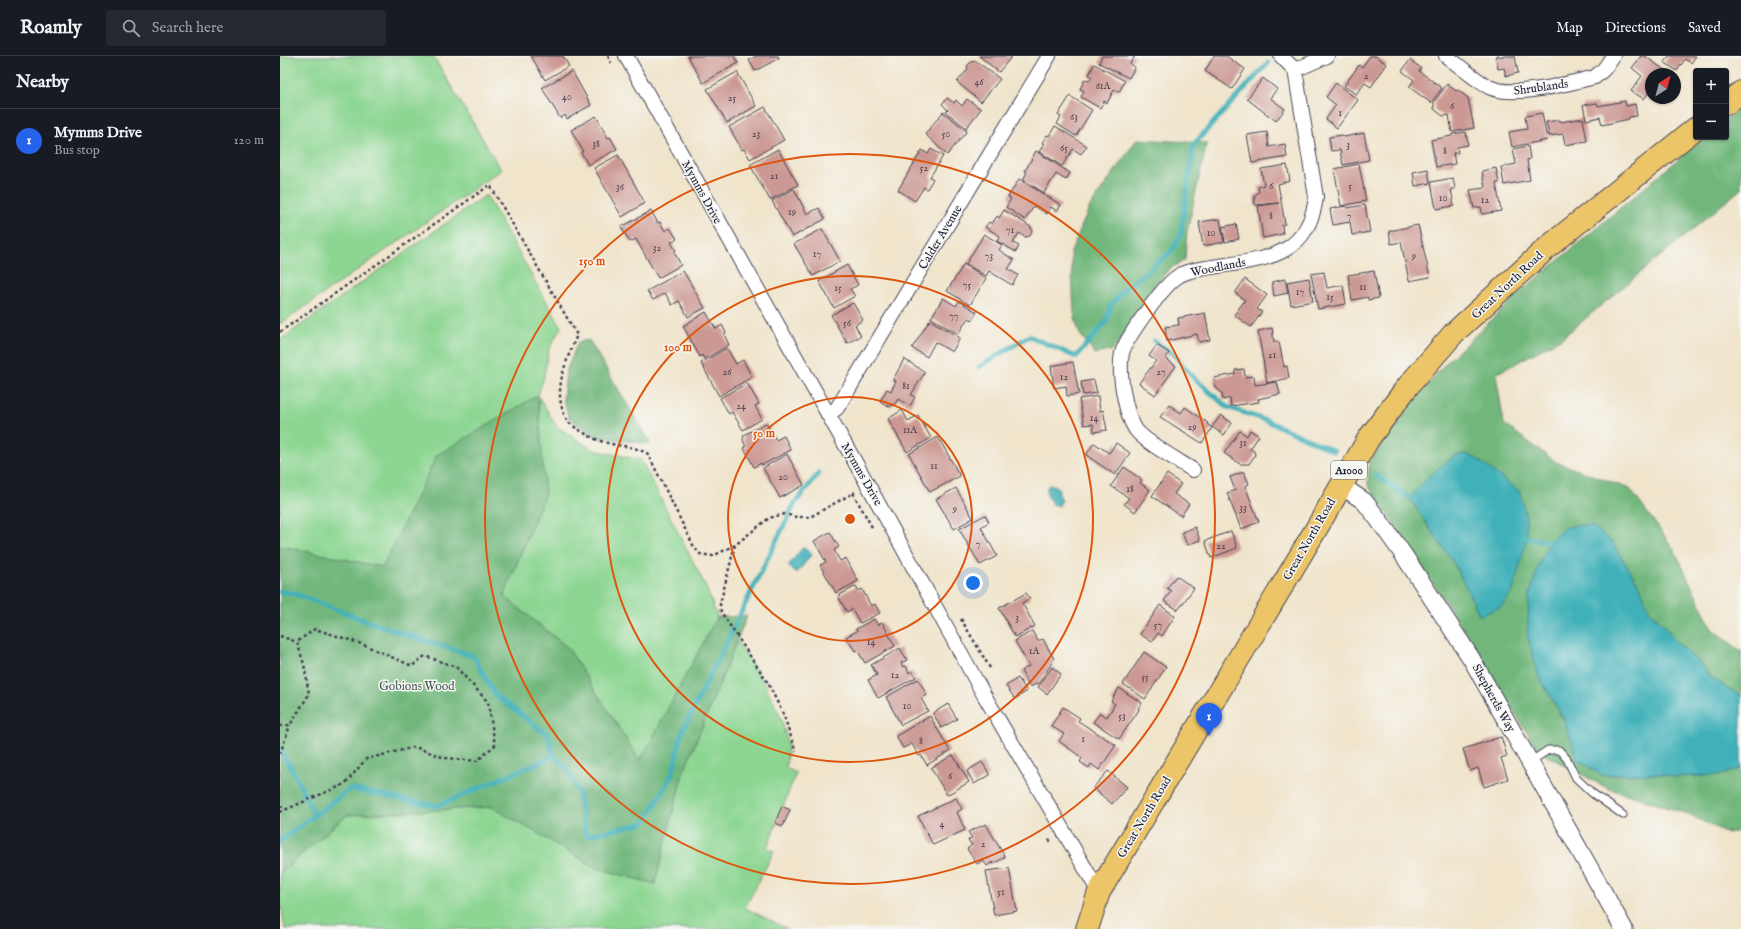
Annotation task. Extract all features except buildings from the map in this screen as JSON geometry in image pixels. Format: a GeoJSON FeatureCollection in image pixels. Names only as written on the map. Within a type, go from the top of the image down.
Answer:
{"type":"FeatureCollection","features":[{"type":"Feature","properties":{"kind":"main road"},"geometry":{"type":"LineString","coordinates":[[1729,102],[1741,92]]}},
{"type":"Feature","properties":{"kind":"main road","name":"Great North Road"},"geometry":{"type":"LineString","coordinates":[[1087,929],[1099,892],[1312,536],[1340,485],[1369,438],[1408,386],[1454,333],[1548,247],[1693,130]]}},
{"type":"Feature","properties":{"kind":"street","name":"Mymms Drive"},"geometry":{"type":"LineString","coordinates":[[626,56],[868,485],[984,695],[1099,892]]}},
{"type":"Feature","properties":{"kind":"street","name":"Calder Avenue"},"geometry":{"type":"LineString","coordinates":[[828,415],[837,408],[1049,56]]}},
{"type":"Feature","properties":{"kind":"street"},"geometry":{"type":"LineString","coordinates":[[1281,56],[1295,70],[1327,56]]}},
{"type":"Feature","properties":{"kind":"street","name":"Shrublands"},"geometry":{"type":"LineString","coordinates":[[1446,56],[1489,87],[1504,92],[1518,92],[1595,77],[1604,69],[1613,56]]}},
{"type":"Feature","properties":{"kind":"street","name":"Woodlands"},"geometry":{"type":"LineString","coordinates":[[1193,470],[1149,441],[1136,430],[1129,415],[1121,373],[1122,353],[1127,342],[1161,292],[1177,276],[1198,269],[1253,260],[1280,253],[1294,244],[1310,224],[1314,213],[1316,197],[1295,70]]}},
{"type":"Feature","properties":{"kind":"street","name":"Shepherds Way"},"geometry":{"type":"LineString","coordinates":[[1340,485],[1364,501],[1403,554],[1471,658],[1624,929]]}},
{"type":"Feature","properties":{"kind":"lane"},"geometry":{"type":"LineString","coordinates":[[1530,762],[1548,750],[1559,750],[1567,759],[1576,778],[1592,793],[1623,816]]}},
{"type":"Feature","properties":{"kind":"path"},"geometry":{"type":"LineString","coordinates":[[280,332],[490,185],[577,335],[562,371],[560,402],[567,422],[598,441],[638,448],[648,454],[694,547],[700,554],[713,556],[735,545],[769,518],[785,514],[796,517],[810,517],[868,485]]}},
{"type":"Feature","properties":{"kind":"path"},"geometry":{"type":"LineString","coordinates":[[735,545],[720,604],[721,612],[768,683],[784,716],[796,752]]}},
{"type":"Feature","properties":{"kind":"path"},"geometry":{"type":"LineString","coordinates":[[280,812],[345,784],[366,759],[415,747],[445,758],[477,761],[495,745],[488,702],[456,667],[425,656],[412,666],[362,644],[315,629],[297,642]]}},
{"type":"Feature","properties":{"kind":"path"},"geometry":{"type":"LineString","coordinates":[[280,636],[297,642]]}},
{"type":"Feature","properties":{"kind":"path"},"geometry":{"type":"LineString","coordinates":[[280,754],[290,725],[309,694],[304,664],[297,642]]}},
{"type":"Feature","properties":{"kind":"path"},"geometry":{"type":"LineString","coordinates":[[280,726],[290,725]]}},
{"type":"Feature","properties":{"kind":"path"},"geometry":{"type":"LineString","coordinates":[[280,806],[286,809]]}},
{"type":"Feature","properties":{"kind":"green space"},"geometry":{"type":"Polygon","coordinates":[[[280,56],[433,56],[501,170],[280,324],[280,56]]]}},
{"type":"Feature","properties":{"kind":"green space"},"geometry":{"type":"Polygon","coordinates":[[[1741,106],[1741,189],[1562,338],[1496,374],[1504,424],[1556,462],[1630,489],[1674,549],[1712,629],[1741,651],[1741,695],[1728,689],[1710,676],[1698,661],[1674,640],[1666,627],[1650,612],[1640,587],[1627,565],[1538,675],[1564,720],[1577,759],[1601,775],[1663,774],[1672,777],[1722,775],[1741,768],[1741,831],[1727,833],[1685,813],[1607,788],[1538,751],[1477,650],[1368,485],[1369,462],[1404,413],[1445,364],[1524,289],[1701,140],[1729,140],[1729,116],[1741,106]],[[1499,477],[1410,498],[1454,563],[1480,616],[1520,492],[1499,477]]]}},
{"type":"Feature","properties":{"kind":"green space"},"geometry":{"type":"Polygon","coordinates":[[[1137,139],[1207,143],[1187,231],[1185,260],[1169,269],[1156,284],[1113,350],[1095,354],[1079,333],[1074,313],[1071,252],[1089,208],[1137,139]]]}},
{"type":"Feature","properties":{"kind":"green space"},"geometry":{"type":"Polygon","coordinates":[[[486,195],[561,327],[549,349],[543,380],[538,395],[556,426],[593,450],[641,460],[706,587],[717,617],[640,762],[568,648],[504,596],[545,493],[437,455],[383,567],[280,546],[280,340],[486,195]]]}},
{"type":"Feature","properties":{"kind":"green space"},"geometry":{"type":"Polygon","coordinates":[[[589,340],[651,444],[597,437],[569,418],[563,400],[566,371],[578,342],[589,340]]]}},
{"type":"Feature","properties":{"kind":"green space","name":"Gobions Wood"},"geometry":{"type":"Polygon","coordinates":[[[538,395],[545,493],[504,596],[568,648],[640,761],[717,617],[747,616],[682,776],[655,884],[597,868],[492,807],[347,815],[280,873],[280,546],[383,567],[437,455],[538,395]]]}},
{"type":"Feature","properties":{"kind":"green space"},"geometry":{"type":"Polygon","coordinates":[[[737,641],[764,682],[781,718],[788,745],[786,768],[796,773],[767,848],[774,851],[745,908],[788,929],[285,929],[280,897],[280,873],[347,815],[492,807],[597,868],[655,884],[682,776],[737,641]]]}},
{"type":"Feature","properties":{"kind":"water"},"geometry":{"type":"Polygon","coordinates":[[[1466,454],[1477,459],[1520,492],[1526,517],[1527,538],[1513,591],[1502,606],[1480,616],[1454,563],[1410,498],[1430,475],[1455,455],[1466,454]]]}},
{"type":"Feature","properties":{"kind":"water"},"geometry":{"type":"Polygon","coordinates":[[[1049,485],[1055,485],[1059,489],[1059,494],[1062,500],[1059,506],[1052,504],[1046,493],[1049,485]]]}},
{"type":"Feature","properties":{"kind":"water"},"geometry":{"type":"Polygon","coordinates":[[[1577,525],[1593,526],[1611,541],[1640,587],[1650,612],[1666,627],[1674,640],[1698,661],[1710,676],[1728,689],[1741,695],[1741,768],[1722,775],[1672,777],[1663,774],[1601,775],[1577,759],[1564,720],[1538,675],[1527,634],[1529,598],[1538,567],[1549,542],[1564,528],[1577,525]]]}},
{"type":"Feature","properties":{"kind":"water"},"geometry":{"type":"Polygon","coordinates":[[[803,547],[812,554],[797,573],[788,566],[803,547]]]}},
{"type":"Feature","properties":{"kind":"waterway"},"geometry":{"type":"LineString","coordinates":[[979,367],[1029,336],[1076,357],[1106,322],[1111,305],[1126,288],[1171,252],[1180,236],[1194,144],[1268,63]]}},
{"type":"Feature","properties":{"kind":"waterway"},"geometry":{"type":"LineString","coordinates":[[1154,341],[1171,352],[1194,378],[1227,407],[1265,420],[1334,451]]}},
{"type":"Feature","properties":{"kind":"waterway"},"geometry":{"type":"LineString","coordinates":[[280,592],[293,593],[377,625],[473,656],[496,696],[548,735],[554,756],[567,768],[578,791],[586,836],[644,823],[672,775],[682,732],[795,503],[819,473]]}},
{"type":"Feature","properties":{"kind":"waterway"},"geometry":{"type":"LineString","coordinates":[[1375,475],[1410,498]]}},
{"type":"Feature","properties":{"kind":"waterway"},"geometry":{"type":"LineString","coordinates":[[1527,538],[1549,542]]}},
{"type":"Feature","properties":{"kind":"waterway"},"geometry":{"type":"LineString","coordinates":[[280,749],[295,775],[314,815]]}},
{"type":"Feature","properties":{"kind":"waterway"},"geometry":{"type":"LineString","coordinates":[[280,841],[350,789],[437,806],[554,756]]}},
{"type":"Feature","properties":{"kind":"place","name":"Mymms Drive"},"geometry":{"type":"Point","coordinates":[1209,736]}}]}
